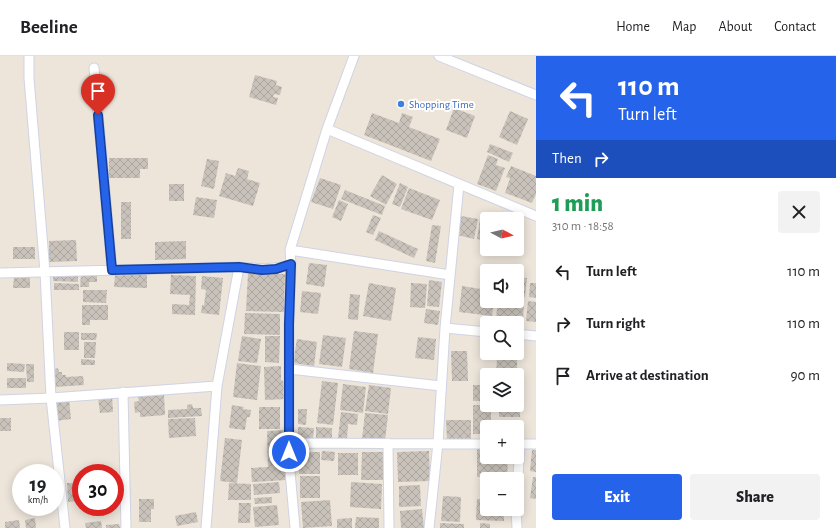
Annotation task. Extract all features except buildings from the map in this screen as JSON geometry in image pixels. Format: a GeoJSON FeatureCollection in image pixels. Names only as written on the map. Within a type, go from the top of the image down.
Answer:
{"type":"FeatureCollection","features":[{"type":"Feature","properties":{"kind":"street"},"geometry":{"type":"LineString","coordinates":[[29,56],[29,78],[45,272],[51,398],[65,528]]}},
{"type":"Feature","properties":{"kind":"street"},"geometry":{"type":"LineString","coordinates":[[295,528],[289,460],[290,250],[327,129],[354,56]]}},
{"type":"Feature","properties":{"kind":"street"},"geometry":{"type":"LineString","coordinates":[[439,56],[536,95]]}},
{"type":"Feature","properties":{"kind":"street"},"geometry":{"type":"LineString","coordinates":[[94,68],[112,270]]}},
{"type":"Feature","properties":{"kind":"street"},"geometry":{"type":"LineString","coordinates":[[327,129],[536,216]]}},
{"type":"Feature","properties":{"kind":"street"},"geometry":{"type":"LineString","coordinates":[[429,528],[438,443],[445,328],[459,184]]}},
{"type":"Feature","properties":{"kind":"street"},"geometry":{"type":"LineString","coordinates":[[290,250],[450,275]]}},
{"type":"Feature","properties":{"kind":"street"},"geometry":{"type":"LineString","coordinates":[[0,273],[239,267],[262,270],[276,269],[291,264]]}},
{"type":"Feature","properties":{"kind":"street"},"geometry":{"type":"LineString","coordinates":[[206,528],[217,386],[239,267]]}},
{"type":"Feature","properties":{"kind":"street"},"geometry":{"type":"LineString","coordinates":[[445,328],[480,331]]}},
{"type":"Feature","properties":{"kind":"street"},"geometry":{"type":"LineString","coordinates":[[524,335],[536,336]]}},
{"type":"Feature","properties":{"kind":"street"},"geometry":{"type":"LineString","coordinates":[[289,369],[441,386]]}},
{"type":"Feature","properties":{"kind":"street"},"geometry":{"type":"LineString","coordinates":[[0,400],[51,398],[217,386]]}},
{"type":"Feature","properties":{"kind":"street"},"geometry":{"type":"LineString","coordinates":[[123,392],[126,528]]}},
{"type":"Feature","properties":{"kind":"street"},"geometry":{"type":"LineString","coordinates":[[289,443],[480,444]]}},
{"type":"Feature","properties":{"kind":"street"},"geometry":{"type":"LineString","coordinates":[[388,444],[389,528]]}},
{"type":"Feature","properties":{"kind":"street"},"geometry":{"type":"LineString","coordinates":[[524,444],[536,444]]}},
{"type":"Feature","properties":{"kind":"street"},"geometry":{"type":"LineString","coordinates":[[516,516],[517,528]]}},
{"type":"Feature","properties":{"kind":"place","name":"Shopping Time"},"geometry":{"type":"Point","coordinates":[401,104]}},
{"type":"Feature","properties":{"kind":"route"},"geometry":{"type":"LineString","coordinates":[[98,115],[112,270],[239,267],[262,270],[276,269],[291,264],[289,324],[289,452]]}}]}
